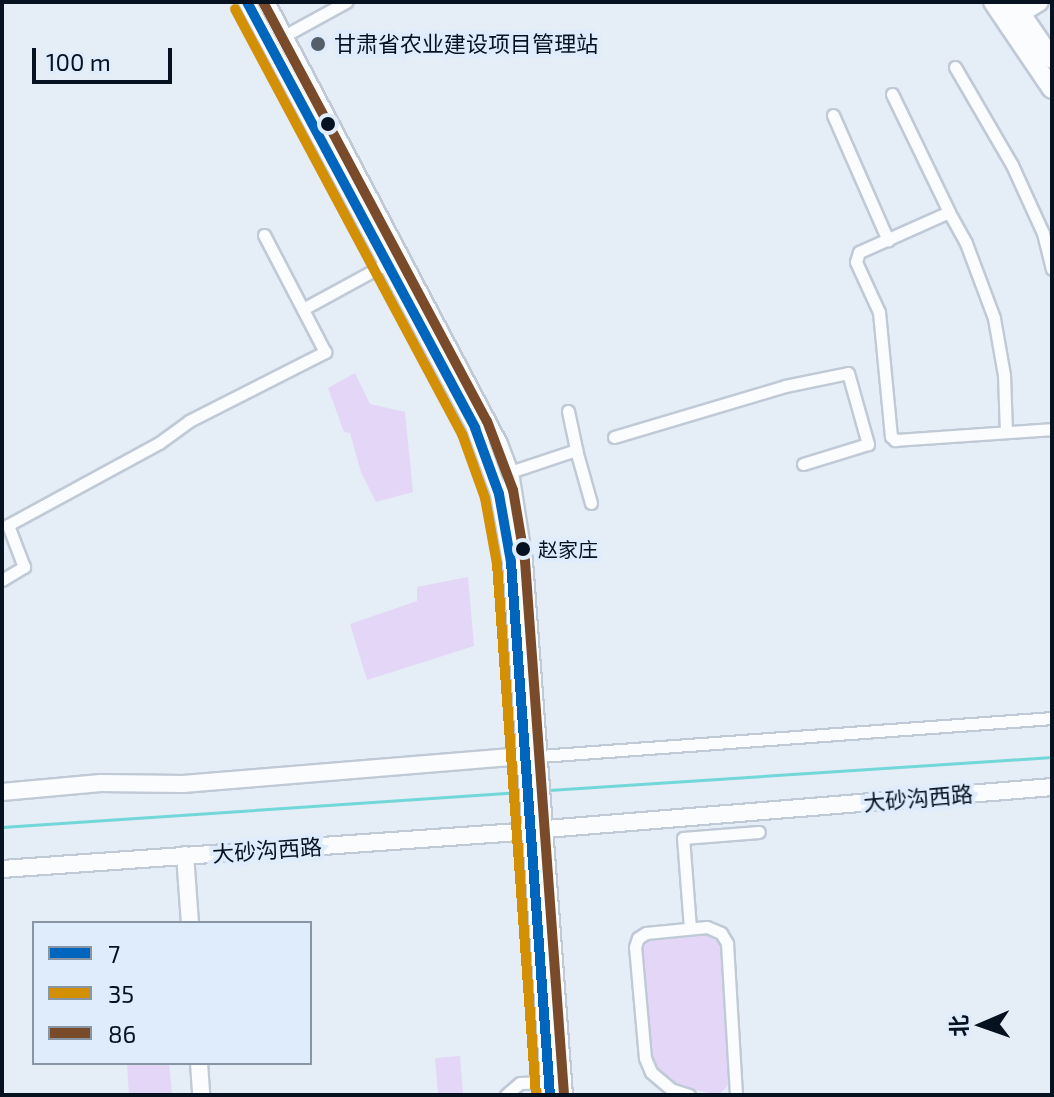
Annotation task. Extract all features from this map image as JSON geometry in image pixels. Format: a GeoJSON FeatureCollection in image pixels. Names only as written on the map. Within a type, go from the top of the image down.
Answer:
{"type":"FeatureCollection","features":[{"type":"Feature","properties":{"kind":"main road"},"geometry":{"type":"LineString","coordinates":[[247,2],[499,444],[510,472],[524,561],[533,756]]}},
{"type":"Feature","properties":{"kind":"main road"},"geometry":{"type":"LineString","coordinates":[[266,2],[475,428],[495,480],[511,562],[535,774],[549,1088]]}},
{"type":"Feature","properties":{"kind":"main road"},"geometry":{"type":"LineString","coordinates":[[993,2],[1052,89]]}},
{"type":"Feature","properties":{"kind":"main road"},"geometry":{"type":"LineString","coordinates":[[1040,2],[1017,8],[1052,59]]}},
{"type":"Feature","properties":{"kind":"main road"},"geometry":{"type":"LineString","coordinates":[[2,792],[101,783],[183,784],[533,756]]}},
{"type":"Feature","properties":{"kind":"main road","name":"大砂沟西路"},"geometry":{"type":"LineString","coordinates":[[2,869],[538,823],[1052,787]]}},
{"type":"Feature","properties":{"kind":"main road"},"geometry":{"type":"LineString","coordinates":[[538,823],[564,1095]]}},
{"type":"Feature","properties":{"kind":"main road"},"geometry":{"type":"LineString","coordinates":[[185,855],[190,921]]}},
{"type":"Feature","properties":{"kind":"main road"},"geometry":{"type":"LineString","coordinates":[[199,1065],[201,1095]]}},
{"type":"Feature","properties":{"kind":"street"},"geometry":{"type":"LineString","coordinates":[[284,36],[346,2]]}},
{"type":"Feature","properties":{"kind":"street"},"geometry":{"type":"LineString","coordinates":[[955,67],[1012,165],[1043,233],[1052,269]]}},
{"type":"Feature","properties":{"kind":"street"},"geometry":{"type":"LineString","coordinates":[[892,94],[966,243],[994,318],[1004,375],[1006,432]]}},
{"type":"Feature","properties":{"kind":"street"},"geometry":{"type":"LineString","coordinates":[[833,115],[888,240]]}},
{"type":"Feature","properties":{"kind":"street"},"geometry":{"type":"LineString","coordinates":[[949,212],[859,252],[856,262],[879,312],[891,436],[895,440],[1052,429]]}},
{"type":"Feature","properties":{"kind":"street"},"geometry":{"type":"LineString","coordinates":[[2,580],[24,567],[8,525],[159,443],[189,421],[325,352],[264,235]]}},
{"type":"Feature","properties":{"kind":"street"},"geometry":{"type":"LineString","coordinates":[[303,309],[393,259]]}},
{"type":"Feature","properties":{"kind":"street"},"geometry":{"type":"LineString","coordinates":[[614,437],[785,386],[848,373],[868,444],[803,464]]}},
{"type":"Feature","properties":{"kind":"street"},"geometry":{"type":"LineString","coordinates":[[568,411],[591,503]]}},
{"type":"Feature","properties":{"kind":"street"},"geometry":{"type":"LineString","coordinates":[[510,472],[576,450]]}},
{"type":"Feature","properties":{"kind":"street"},"geometry":{"type":"LineString","coordinates":[[533,756],[1052,718]]}},
{"type":"Feature","properties":{"kind":"street"},"geometry":{"type":"LineString","coordinates":[[690,928],[683,838],[759,832]]}},
{"type":"Feature","properties":{"kind":"street"},"geometry":{"type":"LineString","coordinates":[[689,1095],[651,1072],[645,1058],[635,947],[638,938],[646,933],[707,927],[721,933],[727,943],[736,1095]]}},
{"type":"Feature","properties":{"kind":"street"},"geometry":{"type":"LineString","coordinates":[[506,1095],[520,1083],[549,1088]]}},
{"type":"Feature","properties":{"kind":"shaded area"},"geometry":{"type":"Polygon","coordinates":[[[355,373],[370,404],[405,412],[413,492],[376,502],[361,472],[350,433],[344,432],[328,388],[355,373]]]}},
{"type":"Feature","properties":{"kind":"shaded area"},"geometry":{"type":"Polygon","coordinates":[[[468,577],[474,646],[367,680],[350,624],[417,601],[417,587],[468,577]]]}},
{"type":"Feature","properties":{"kind":"shaded area"},"geometry":{"type":"Polygon","coordinates":[[[708,931],[721,944],[729,1084],[719,1095],[681,1087],[655,1067],[648,1051],[642,951],[649,939],[708,931]]]}},
{"type":"Feature","properties":{"kind":"shaded area"},"geometry":{"type":"Polygon","coordinates":[[[460,1056],[463,1095],[438,1095],[435,1058],[460,1056]]]}},
{"type":"Feature","properties":{"kind":"shaded area"},"geometry":{"type":"Polygon","coordinates":[[[127,1065],[169,1065],[172,1095],[129,1095],[127,1065]]]}},
{"type":"Feature","properties":{"kind":"waterway"},"geometry":{"type":"LineString","coordinates":[[549,790],[1052,757]]}},
{"type":"Feature","properties":{"kind":"waterway"},"geometry":{"type":"LineString","coordinates":[[2,827],[521,792]]}},
{"type":"Feature","properties":{"kind":"transit line","name":"7"},"geometry":{"type":"LineString","coordinates":[[247,2],[475,428],[499,494],[511,562],[550,1095]]}},
{"type":"Feature","properties":{"kind":"transit line","name":"86"},"geometry":{"type":"LineString","coordinates":[[263,2],[487,421],[513,490],[525,561],[564,1094]]}},
{"type":"Feature","properties":{"kind":"transit line","name":"35"},"geometry":{"type":"LineString","coordinates":[[235,9],[462,434],[485,498],[497,564],[536,1095]]}},
{"type":"Feature","properties":{"kind":"place","name":"甘肃省农业建设项目管理站"},"geometry":{"type":"Point","coordinates":[318,44]}},
{"type":"Feature","properties":{"kind":"place","name":"赵家庄"},"geometry":{"type":"Point","coordinates":[523,549]}}]}
